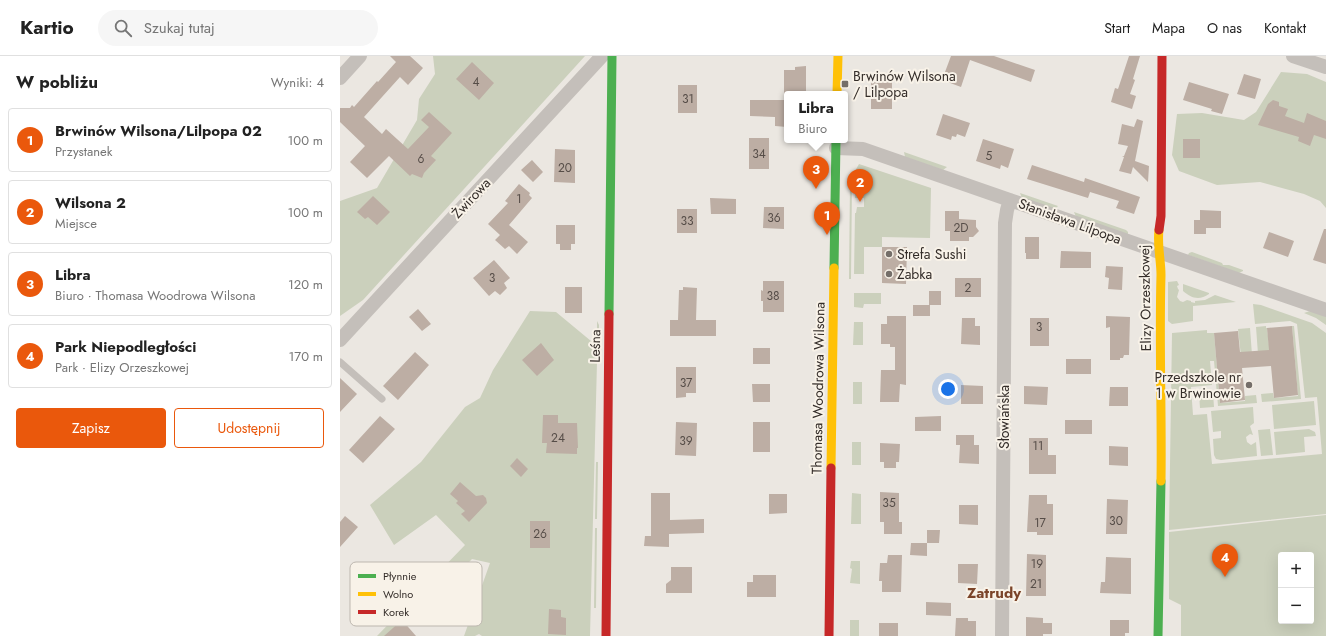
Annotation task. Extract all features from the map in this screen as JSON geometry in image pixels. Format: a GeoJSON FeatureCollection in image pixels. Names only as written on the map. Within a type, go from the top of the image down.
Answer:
{"type":"FeatureCollection","features":[{"type":"Feature","properties":{"kind":"street"},"geometry":{"type":"LineString","coordinates":[[340,78],[360,56]]}},
{"type":"Feature","properties":{"kind":"street","name":"Żwirowa"},"geometry":{"type":"LineString","coordinates":[[340,340],[602,56]]}},
{"type":"Feature","properties":{"kind":"street","name":"Leśna"},"geometry":{"type":"LineString","coordinates":[[606,636],[612,56]]}},
{"type":"Feature","properties":{"kind":"street"},"geometry":{"type":"LineString","coordinates":[[837,91],[838,56]]}},
{"type":"Feature","properties":{"kind":"street","name":"Elizy Orzeszkowej"},"geometry":{"type":"LineString","coordinates":[[1158,636],[1161,460],[1159,329],[1160,252],[1158,238],[1161,216],[1162,56]]}},
{"type":"Feature","properties":{"kind":"street"},"geometry":{"type":"LineString","coordinates":[[1294,56],[1326,67]]}},
{"type":"Feature","properties":{"kind":"street","name":"Stanisława Lilpopa"},"geometry":{"type":"LineString","coordinates":[[836,144],[863,149],[1326,310]]}},
{"type":"Feature","properties":{"kind":"street","name":"Thomasa Woodrowa Wilsona"},"geometry":{"type":"LineString","coordinates":[[829,636],[836,144]]}},
{"type":"Feature","properties":{"kind":"street","name":"Słowiańska"},"geometry":{"type":"LineString","coordinates":[[1002,636],[1005,224],[1010,200]]}},
{"type":"Feature","properties":{"kind":"lane"},"geometry":{"type":"LineString","coordinates":[[340,362],[382,399]]}},
{"type":"Feature","properties":{"kind":"green space"},"geometry":{"type":"Polygon","coordinates":[[[433,56],[585,56],[363,300],[340,316],[340,201],[377,188],[417,120],[419,99],[435,74],[433,56]]]}},
{"type":"Feature","properties":{"kind":"green space"},"geometry":{"type":"Polygon","coordinates":[[[1281,72],[1307,74],[1326,82],[1326,208],[1320,201],[1304,194],[1260,182],[1217,185],[1179,171],[1172,155],[1177,114],[1202,113],[1244,120],[1256,112],[1281,72]]]}},
{"type":"Feature","properties":{"kind":"green space"},"geometry":{"type":"Polygon","coordinates":[[[904,152],[947,167],[943,170],[905,157],[904,152]]]}},
{"type":"Feature","properties":{"kind":"green space"},"geometry":{"type":"Polygon","coordinates":[[[859,164],[931,188],[930,238],[882,237],[882,247],[864,247],[864,274],[854,274],[855,213],[857,207],[864,207],[864,198],[855,198],[855,171],[859,164]]]}},
{"type":"Feature","properties":{"kind":"green space"},"geometry":{"type":"Polygon","coordinates":[[[850,183],[852,183],[851,279],[849,279],[850,183]]]}},
{"type":"Feature","properties":{"kind":"green space"},"geometry":{"type":"Polygon","coordinates":[[[1020,193],[1058,206],[1054,209],[1022,198],[1020,193]]]}},
{"type":"Feature","properties":{"kind":"green space"},"geometry":{"type":"Polygon","coordinates":[[[1074,212],[1126,230],[1128,235],[1076,217],[1074,212]]]}},
{"type":"Feature","properties":{"kind":"green space"},"geometry":{"type":"Polygon","coordinates":[[[1192,252],[1222,263],[1223,265],[1229,265],[1243,271],[1239,273],[1188,255],[1192,252]]]}},
{"type":"Feature","properties":{"kind":"green space"},"geometry":{"type":"Polygon","coordinates":[[[1177,281],[1179,290],[1177,297],[1180,301],[1183,302],[1187,300],[1195,303],[1195,301],[1205,300],[1215,295],[1236,302],[1193,306],[1193,321],[1172,324],[1168,321],[1168,282],[1177,281]]]}},
{"type":"Feature","properties":{"kind":"green space"},"geometry":{"type":"Polygon","coordinates":[[[1183,284],[1209,294],[1198,298],[1192,297],[1183,291],[1183,284]]]}},
{"type":"Feature","properties":{"kind":"green space"},"geometry":{"type":"Polygon","coordinates":[[[854,293],[881,293],[881,304],[864,304],[863,308],[854,307],[854,293]]]}},
{"type":"Feature","properties":{"kind":"green space"},"geometry":{"type":"Polygon","coordinates":[[[1253,304],[1261,305],[1312,323],[1326,333],[1326,514],[1169,530],[1172,333],[1207,330],[1207,333],[1214,333],[1220,403],[1245,401],[1245,396],[1256,395],[1257,403],[1218,406],[1214,361],[1210,361],[1212,385],[1191,387],[1193,415],[1207,414],[1212,464],[1322,454],[1317,397],[1305,398],[1297,324],[1290,321],[1255,324],[1253,304]]]}},
{"type":"Feature","properties":{"kind":"green space"},"geometry":{"type":"Polygon","coordinates":[[[530,311],[556,312],[597,346],[597,321],[599,325],[590,636],[482,636],[479,634],[475,636],[464,636],[468,626],[482,626],[482,585],[490,563],[472,559],[469,562],[449,562],[465,545],[436,515],[394,545],[370,505],[421,462],[465,407],[480,398],[493,370],[530,311]]]}},
{"type":"Feature","properties":{"kind":"green space"},"geometry":{"type":"Polygon","coordinates":[[[1310,311],[1326,316],[1326,325],[1316,318],[1304,313],[1310,311]]]}},
{"type":"Feature","properties":{"kind":"green space"},"geometry":{"type":"Polygon","coordinates":[[[854,322],[863,322],[863,345],[853,345],[854,322]]]}},
{"type":"Feature","properties":{"kind":"green space"},"geometry":{"type":"Polygon","coordinates":[[[1266,326],[1270,353],[1258,354],[1256,327],[1266,326]]]}},
{"type":"Feature","properties":{"kind":"green space"},"geometry":{"type":"Polygon","coordinates":[[[1292,326],[1294,326],[1301,399],[1262,402],[1261,394],[1273,393],[1274,398],[1298,396],[1292,326]]]}},
{"type":"Feature","properties":{"kind":"green space"},"geometry":{"type":"Polygon","coordinates":[[[1250,328],[1252,355],[1241,356],[1238,329],[1250,328]]]}},
{"type":"Feature","properties":{"kind":"green space"},"geometry":{"type":"Polygon","coordinates":[[[853,382],[862,382],[862,404],[853,404],[853,382]]]}},
{"type":"Feature","properties":{"kind":"green space"},"geometry":{"type":"Polygon","coordinates":[[[1213,393],[1214,407],[1200,408],[1199,394],[1213,393]]]}},
{"type":"Feature","properties":{"kind":"green space"},"geometry":{"type":"Polygon","coordinates":[[[1314,401],[1316,425],[1274,429],[1272,405],[1314,401]]]}},
{"type":"Feature","properties":{"kind":"green space"},"geometry":{"type":"Polygon","coordinates":[[[1253,407],[1254,423],[1250,426],[1253,435],[1250,434],[1246,437],[1247,442],[1251,445],[1256,442],[1257,456],[1221,460],[1216,459],[1214,455],[1213,439],[1221,438],[1221,431],[1213,432],[1211,411],[1253,407]]]}},
{"type":"Feature","properties":{"kind":"green space"},"geometry":{"type":"Polygon","coordinates":[[[1270,429],[1273,455],[1261,456],[1258,430],[1270,429]]]}},
{"type":"Feature","properties":{"kind":"green space"},"geometry":{"type":"Polygon","coordinates":[[[1309,429],[1315,432],[1316,436],[1304,437],[1305,452],[1276,455],[1274,432],[1309,429]]]}},
{"type":"Feature","properties":{"kind":"green space"},"geometry":{"type":"Polygon","coordinates":[[[852,442],[861,442],[861,465],[852,465],[852,442]]]}},
{"type":"Feature","properties":{"kind":"green space"},"geometry":{"type":"Polygon","coordinates":[[[596,462],[598,462],[597,519],[595,519],[596,462]]]}},
{"type":"Feature","properties":{"kind":"green space"},"geometry":{"type":"Polygon","coordinates":[[[852,493],[861,494],[861,524],[851,524],[852,493]]]}},
{"type":"Feature","properties":{"kind":"green space"},"geometry":{"type":"Polygon","coordinates":[[[1326,515],[1326,636],[1181,636],[1181,605],[1169,599],[1169,532],[1326,515]]]}},
{"type":"Feature","properties":{"kind":"green space"},"geometry":{"type":"Polygon","coordinates":[[[595,528],[597,528],[596,608],[594,608],[595,528]]]}},
{"type":"Feature","properties":{"kind":"green space"},"geometry":{"type":"Polygon","coordinates":[[[851,561],[860,561],[860,584],[850,583],[852,569],[850,568],[851,561]]]}},
{"type":"Feature","properties":{"kind":"green space"},"geometry":{"type":"Polygon","coordinates":[[[850,620],[859,620],[859,636],[850,636],[850,620]]]}},
{"type":"Feature","properties":{"kind":"green space"},"geometry":{"type":"Polygon","coordinates":[[[387,626],[408,626],[398,636],[377,636],[387,626]]]}},
{"type":"Feature","properties":{"kind":"building"},"geometry":{"type":"Polygon","coordinates":[[[390,56],[410,56],[423,68],[408,85],[400,77],[364,117],[382,134],[386,129],[408,149],[429,127],[421,120],[429,112],[452,133],[431,156],[436,160],[424,173],[422,178],[412,174],[410,176],[389,156],[367,178],[350,162],[365,146],[340,122],[340,108],[350,108],[352,105],[354,107],[396,62],[390,56]]]}},
{"type":"Feature","properties":{"kind":"building"},"geometry":{"type":"Polygon","coordinates":[[[951,56],[994,56],[1035,70],[1031,82],[970,60],[961,87],[942,80],[951,56]]]}},
{"type":"Feature","properties":{"kind":"building"},"geometry":{"type":"Polygon","coordinates":[[[1129,56],[1140,56],[1133,79],[1135,80],[1130,94],[1136,96],[1132,109],[1111,102],[1115,88],[1118,89],[1129,56]]]}},
{"type":"Feature","properties":{"kind":"building"},"geometry":{"type":"Polygon","coordinates":[[[472,62],[494,83],[479,100],[456,79],[472,62]]]}},
{"type":"Feature","properties":{"kind":"building"},"geometry":{"type":"Polygon","coordinates":[[[806,66],[806,91],[784,91],[784,70],[795,70],[795,67],[806,66]]]}},
{"type":"Feature","properties":{"kind":"building"},"geometry":{"type":"Polygon","coordinates":[[[1244,74],[1261,79],[1255,99],[1237,94],[1244,74]]]}},
{"type":"Feature","properties":{"kind":"building"},"geometry":{"type":"Polygon","coordinates":[[[871,82],[892,82],[892,109],[871,109],[871,82]]]}},
{"type":"Feature","properties":{"kind":"building"},"geometry":{"type":"Polygon","coordinates":[[[1189,82],[1229,94],[1222,114],[1211,111],[1212,109],[1183,100],[1189,82]]]}},
{"type":"Feature","properties":{"kind":"building"},"geometry":{"type":"Polygon","coordinates":[[[678,85],[697,85],[697,113],[678,113],[678,85]]]}},
{"type":"Feature","properties":{"kind":"building"},"geometry":{"type":"Polygon","coordinates":[[[750,100],[784,100],[784,127],[775,126],[775,117],[750,116],[750,100]]]}},
{"type":"Feature","properties":{"kind":"building"},"geometry":{"type":"Polygon","coordinates":[[[1273,100],[1279,102],[1279,106],[1288,109],[1285,116],[1304,123],[1307,113],[1326,121],[1326,139],[1314,135],[1310,146],[1298,141],[1299,137],[1258,125],[1268,104],[1273,100]]]}},
{"type":"Feature","properties":{"kind":"building"},"geometry":{"type":"Polygon","coordinates":[[[943,114],[970,123],[965,137],[957,134],[956,137],[952,136],[951,140],[936,135],[943,114]]]}},
{"type":"Feature","properties":{"kind":"building"},"geometry":{"type":"Polygon","coordinates":[[[1137,119],[1143,121],[1135,161],[1149,166],[1148,182],[1133,167],[1131,174],[1119,171],[1124,157],[1122,156],[1124,156],[1128,146],[1118,144],[1122,124],[1134,127],[1137,119]]]}},
{"type":"Feature","properties":{"kind":"building"},"geometry":{"type":"Polygon","coordinates":[[[749,138],[769,138],[769,169],[749,169],[749,138]]]}},
{"type":"Feature","properties":{"kind":"building"},"geometry":{"type":"Polygon","coordinates":[[[983,139],[1014,149],[1008,168],[1001,165],[1000,169],[976,161],[983,139]]]}},
{"type":"Feature","properties":{"kind":"building"},"geometry":{"type":"Polygon","coordinates":[[[1183,139],[1200,139],[1200,158],[1183,158],[1183,139]]]}},
{"type":"Feature","properties":{"kind":"building"},"geometry":{"type":"Polygon","coordinates":[[[555,149],[575,150],[575,183],[554,182],[555,149]]]}},
{"type":"Feature","properties":{"kind":"building"},"geometry":{"type":"Polygon","coordinates":[[[532,160],[543,172],[533,182],[521,170],[532,160]]]}},
{"type":"Feature","properties":{"kind":"building"},"geometry":{"type":"Polygon","coordinates":[[[1032,165],[1084,182],[1085,178],[1140,197],[1134,214],[1116,208],[1119,201],[1090,192],[1088,198],[1027,179],[1032,165]]]}},
{"type":"Feature","properties":{"kind":"building"},"geometry":{"type":"Polygon","coordinates":[[[519,184],[530,193],[529,195],[532,198],[509,225],[528,242],[517,254],[509,246],[505,249],[495,240],[500,235],[488,224],[508,203],[505,201],[519,184]]]}},
{"type":"Feature","properties":{"kind":"building"},"geometry":{"type":"Polygon","coordinates":[[[373,196],[390,212],[377,225],[368,217],[365,219],[357,212],[373,196]]]}},
{"type":"Feature","properties":{"kind":"building"},"geometry":{"type":"Polygon","coordinates":[[[710,198],[736,199],[736,214],[711,214],[710,198]]]}},
{"type":"Feature","properties":{"kind":"building"},"geometry":{"type":"Polygon","coordinates":[[[764,207],[784,207],[784,229],[763,228],[764,207]]]}},
{"type":"Feature","properties":{"kind":"building"},"geometry":{"type":"Polygon","coordinates":[[[677,209],[697,209],[697,233],[677,233],[677,209]]]}},
{"type":"Feature","properties":{"kind":"building"},"geometry":{"type":"Polygon","coordinates":[[[1200,210],[1221,211],[1221,228],[1206,228],[1206,234],[1194,234],[1194,220],[1200,220],[1200,210]]]}},
{"type":"Feature","properties":{"kind":"building"},"geometry":{"type":"Polygon","coordinates":[[[945,211],[959,211],[959,219],[976,220],[976,227],[979,231],[973,237],[969,237],[969,241],[950,241],[950,231],[945,231],[945,211]]]}},
{"type":"Feature","properties":{"kind":"building"},"geometry":{"type":"Polygon","coordinates":[[[556,225],[575,225],[575,244],[571,244],[571,250],[560,250],[560,244],[556,244],[556,225]]]}},
{"type":"Feature","properties":{"kind":"building"},"geometry":{"type":"Polygon","coordinates":[[[1324,229],[1326,229],[1326,264],[1313,260],[1324,229]]]}},
{"type":"Feature","properties":{"kind":"building"},"geometry":{"type":"Polygon","coordinates":[[[1269,232],[1294,241],[1288,257],[1263,248],[1269,232]]]}},
{"type":"Feature","properties":{"kind":"building"},"geometry":{"type":"Polygon","coordinates":[[[1025,237],[1039,237],[1039,259],[1026,259],[1025,237]]]}},
{"type":"Feature","properties":{"kind":"building"},"geometry":{"type":"Polygon","coordinates":[[[882,247],[907,247],[906,284],[882,283],[882,247]]]}},
{"type":"Feature","properties":{"kind":"building"},"geometry":{"type":"Polygon","coordinates":[[[1061,251],[1091,252],[1091,268],[1060,268],[1061,251]]]}},
{"type":"Feature","properties":{"kind":"building"},"geometry":{"type":"Polygon","coordinates":[[[494,260],[510,278],[504,283],[507,288],[500,295],[495,291],[489,296],[473,278],[494,260]]]}},
{"type":"Feature","properties":{"kind":"building"},"geometry":{"type":"Polygon","coordinates":[[[1106,266],[1123,267],[1122,290],[1108,289],[1109,278],[1105,277],[1106,266]]]}},
{"type":"Feature","properties":{"kind":"building"},"geometry":{"type":"Polygon","coordinates":[[[955,278],[981,278],[981,297],[955,297],[955,278]]]}},
{"type":"Feature","properties":{"kind":"building"},"geometry":{"type":"Polygon","coordinates":[[[763,281],[784,281],[784,312],[763,312],[761,290],[763,291],[763,281]]]}},
{"type":"Feature","properties":{"kind":"building"},"geometry":{"type":"Polygon","coordinates":[[[565,287],[582,287],[582,313],[565,313],[565,287]]]}},
{"type":"Feature","properties":{"kind":"building"},"geometry":{"type":"Polygon","coordinates":[[[683,287],[697,288],[696,320],[716,320],[716,336],[670,336],[670,320],[678,320],[679,290],[683,290],[683,287]]]}},
{"type":"Feature","properties":{"kind":"building"},"geometry":{"type":"Polygon","coordinates":[[[929,291],[941,291],[941,305],[930,305],[930,316],[913,316],[913,305],[929,305],[929,291]]]}},
{"type":"Feature","properties":{"kind":"building"},"geometry":{"type":"Polygon","coordinates":[[[418,309],[431,324],[422,331],[409,317],[418,309]]]}},
{"type":"Feature","properties":{"kind":"building"},"geometry":{"type":"Polygon","coordinates":[[[887,316],[906,316],[906,385],[900,384],[899,402],[880,402],[881,370],[895,370],[895,347],[890,347],[890,344],[881,344],[881,324],[887,324],[887,316]]]}},
{"type":"Feature","properties":{"kind":"building"},"geometry":{"type":"Polygon","coordinates":[[[1106,316],[1130,317],[1129,355],[1124,355],[1123,358],[1120,358],[1120,360],[1110,360],[1110,327],[1106,328],[1106,316]]]}},
{"type":"Feature","properties":{"kind":"building"},"geometry":{"type":"Polygon","coordinates":[[[962,318],[975,318],[975,326],[980,326],[980,345],[961,344],[962,318]]]}},
{"type":"Feature","properties":{"kind":"building"},"geometry":{"type":"Polygon","coordinates":[[[1030,318],[1049,318],[1049,346],[1030,346],[1030,318]]]}},
{"type":"Feature","properties":{"kind":"building"},"geometry":{"type":"Polygon","coordinates":[[[1292,326],[1298,395],[1274,398],[1271,366],[1242,368],[1245,400],[1220,403],[1214,333],[1238,331],[1240,352],[1269,350],[1267,328],[1292,326]]]}},
{"type":"Feature","properties":{"kind":"building"},"geometry":{"type":"Polygon","coordinates":[[[541,343],[554,360],[537,376],[522,360],[541,343]]]}},
{"type":"Feature","properties":{"kind":"building"},"geometry":{"type":"Polygon","coordinates":[[[753,348],[770,348],[770,364],[753,364],[753,348]]]}},
{"type":"Feature","properties":{"kind":"building"},"geometry":{"type":"Polygon","coordinates":[[[415,352],[429,365],[398,400],[383,386],[415,352]]]}},
{"type":"Feature","properties":{"kind":"building"},"geometry":{"type":"Polygon","coordinates":[[[1066,359],[1091,359],[1091,374],[1066,374],[1066,359]]]}},
{"type":"Feature","properties":{"kind":"building"},"geometry":{"type":"Polygon","coordinates":[[[676,367],[696,367],[696,393],[686,393],[686,397],[676,398],[676,367]]]}},
{"type":"Feature","properties":{"kind":"building"},"geometry":{"type":"Polygon","coordinates":[[[340,378],[357,394],[340,412],[340,378]]]}},
{"type":"Feature","properties":{"kind":"building"},"geometry":{"type":"Polygon","coordinates":[[[752,384],[770,384],[770,402],[753,402],[752,384]]]}},
{"type":"Feature","properties":{"kind":"building"},"geometry":{"type":"Polygon","coordinates":[[[961,385],[983,386],[983,404],[961,404],[961,385]]]}},
{"type":"Feature","properties":{"kind":"building"},"geometry":{"type":"Polygon","coordinates":[[[1024,386],[1048,387],[1047,405],[1024,404],[1024,386]]]}},
{"type":"Feature","properties":{"kind":"building"},"geometry":{"type":"Polygon","coordinates":[[[1110,387],[1128,387],[1128,406],[1109,406],[1110,387]]]}},
{"type":"Feature","properties":{"kind":"building"},"geometry":{"type":"Polygon","coordinates":[[[543,415],[558,415],[558,423],[577,423],[577,454],[546,453],[547,443],[542,443],[543,415]]]}},
{"type":"Feature","properties":{"kind":"building"},"geometry":{"type":"Polygon","coordinates":[[[380,416],[395,429],[363,463],[349,450],[380,416]]]}},
{"type":"Feature","properties":{"kind":"building"},"geometry":{"type":"Polygon","coordinates":[[[941,416],[941,431],[915,431],[915,417],[941,416]]]}},
{"type":"Feature","properties":{"kind":"building"},"geometry":{"type":"Polygon","coordinates":[[[1065,420],[1092,420],[1092,434],[1065,434],[1065,420]]]}},
{"type":"Feature","properties":{"kind":"building"},"geometry":{"type":"Polygon","coordinates":[[[676,422],[697,423],[696,456],[675,455],[676,422]]]}},
{"type":"Feature","properties":{"kind":"building"},"geometry":{"type":"Polygon","coordinates":[[[753,422],[770,422],[770,452],[753,452],[753,422]]]}},
{"type":"Feature","properties":{"kind":"building"},"geometry":{"type":"Polygon","coordinates":[[[956,435],[974,435],[974,445],[979,445],[979,464],[959,463],[960,445],[956,445],[956,435]]]}},
{"type":"Feature","properties":{"kind":"building"},"geometry":{"type":"Polygon","coordinates":[[[1029,438],[1048,438],[1048,455],[1056,455],[1056,474],[1029,474],[1029,438]]]}},
{"type":"Feature","properties":{"kind":"building"},"geometry":{"type":"Polygon","coordinates":[[[880,443],[900,444],[899,462],[896,462],[896,468],[884,468],[884,462],[880,462],[880,443]]]}},
{"type":"Feature","properties":{"kind":"building"},"geometry":{"type":"Polygon","coordinates":[[[1109,446],[1128,447],[1128,466],[1109,465],[1109,446]]]}},
{"type":"Feature","properties":{"kind":"building"},"geometry":{"type":"Polygon","coordinates":[[[517,458],[528,469],[521,477],[510,466],[517,458]]]}},
{"type":"Feature","properties":{"kind":"building"},"geometry":{"type":"Polygon","coordinates":[[[460,482],[476,496],[483,495],[486,498],[487,503],[469,522],[461,514],[465,511],[456,503],[458,501],[450,494],[460,482]]]}},
{"type":"Feature","properties":{"kind":"building"},"geometry":{"type":"Polygon","coordinates":[[[880,492],[899,493],[899,522],[902,522],[902,534],[884,534],[884,522],[880,522],[880,492]]]}},
{"type":"Feature","properties":{"kind":"building"},"geometry":{"type":"Polygon","coordinates":[[[651,493],[670,493],[670,520],[704,519],[704,533],[669,534],[669,547],[644,546],[645,536],[651,536],[651,493]]]}},
{"type":"Feature","properties":{"kind":"building"},"geometry":{"type":"Polygon","coordinates":[[[769,494],[787,494],[787,513],[769,514],[769,494]]]}},
{"type":"Feature","properties":{"kind":"building"},"geometry":{"type":"Polygon","coordinates":[[[1029,495],[1047,495],[1047,504],[1053,504],[1053,535],[1037,535],[1037,532],[1027,532],[1029,495]]]}},
{"type":"Feature","properties":{"kind":"building"},"geometry":{"type":"Polygon","coordinates":[[[1107,499],[1128,500],[1127,534],[1106,534],[1107,499]]]}},
{"type":"Feature","properties":{"kind":"building"},"geometry":{"type":"Polygon","coordinates":[[[959,505],[978,505],[978,525],[959,524],[959,505]]]}},
{"type":"Feature","properties":{"kind":"building"},"geometry":{"type":"Polygon","coordinates":[[[345,516],[358,527],[340,547],[340,522],[345,516]]]}},
{"type":"Feature","properties":{"kind":"building"},"geometry":{"type":"Polygon","coordinates":[[[530,521],[550,521],[550,548],[530,548],[530,521]]]}},
{"type":"Feature","properties":{"kind":"building"},"geometry":{"type":"Polygon","coordinates":[[[927,530],[940,530],[939,543],[927,543],[927,530]]]}},
{"type":"Feature","properties":{"kind":"building"},"geometry":{"type":"Polygon","coordinates":[[[911,543],[927,543],[927,556],[910,555],[911,543]]]}},
{"type":"Feature","properties":{"kind":"building"},"geometry":{"type":"Polygon","coordinates":[[[1027,554],[1046,555],[1046,596],[1026,596],[1027,554]]]}},
{"type":"Feature","properties":{"kind":"building"},"geometry":{"type":"Polygon","coordinates":[[[888,555],[902,555],[901,592],[882,592],[882,581],[879,581],[880,563],[887,563],[888,555]]]}},
{"type":"Feature","properties":{"kind":"building"},"geometry":{"type":"Polygon","coordinates":[[[1106,557],[1131,558],[1131,594],[1100,593],[1101,582],[1105,582],[1106,557]]]}},
{"type":"Feature","properties":{"kind":"building"},"geometry":{"type":"Polygon","coordinates":[[[958,564],[978,564],[977,584],[958,583],[958,564]]]}},
{"type":"Feature","properties":{"kind":"building"},"geometry":{"type":"Polygon","coordinates":[[[671,567],[692,567],[692,593],[666,593],[666,584],[671,580],[671,567]]]}},
{"type":"Feature","properties":{"kind":"building"},"geometry":{"type":"Polygon","coordinates":[[[753,575],[776,575],[776,597],[747,597],[747,582],[753,582],[753,575]]]}},
{"type":"Feature","properties":{"kind":"building"},"geometry":{"type":"Polygon","coordinates":[[[926,602],[951,603],[951,616],[926,615],[926,602]]]}},
{"type":"Feature","properties":{"kind":"building"},"geometry":{"type":"Polygon","coordinates":[[[549,609],[561,610],[561,617],[566,618],[566,635],[548,634],[549,609]]]}},
{"type":"Feature","properties":{"kind":"building"},"geometry":{"type":"Polygon","coordinates":[[[1026,617],[1043,618],[1043,623],[1052,623],[1052,634],[1043,634],[1043,636],[1026,636],[1026,617]]]}},
{"type":"Feature","properties":{"kind":"building"},"geometry":{"type":"Polygon","coordinates":[[[956,618],[968,618],[968,621],[976,621],[976,636],[955,636],[956,618]]]}},
{"type":"Feature","properties":{"kind":"building"},"geometry":{"type":"Polygon","coordinates":[[[1110,620],[1129,620],[1129,633],[1125,633],[1125,636],[1110,636],[1110,620]]]}},
{"type":"Feature","properties":{"kind":"building"},"geometry":{"type":"Polygon","coordinates":[[[879,623],[898,623],[898,636],[879,636],[879,623]]]}},
{"type":"Feature","properties":{"kind":"building"},"geometry":{"type":"Polygon","coordinates":[[[395,626],[407,626],[416,636],[384,636],[395,626]]]}},
{"type":"Feature","properties":{"kind":"traffic: fast"},"geometry":{"type":"LineString","coordinates":[[609,314],[612,56]]}},
{"type":"Feature","properties":{"kind":"traffic: fast"},"geometry":{"type":"LineString","coordinates":[[834,268],[836,143]]}},
{"type":"Feature","properties":{"kind":"traffic: fast"},"geometry":{"type":"LineString","coordinates":[[1158,636],[1161,481]]}},
{"type":"Feature","properties":{"kind":"traffic: slow"},"geometry":{"type":"LineString","coordinates":[[837,91],[838,56]]}},
{"type":"Feature","properties":{"kind":"traffic: slow"},"geometry":{"type":"LineString","coordinates":[[1159,230],[1158,241],[1161,275],[1161,481]]}},
{"type":"Feature","properties":{"kind":"traffic: slow"},"geometry":{"type":"LineString","coordinates":[[831,468],[834,268]]}},
{"type":"Feature","properties":{"kind":"traffic: jam"},"geometry":{"type":"LineString","coordinates":[[1159,230],[1161,216],[1162,56]]}},
{"type":"Feature","properties":{"kind":"traffic: jam"},"geometry":{"type":"LineString","coordinates":[[606,636],[609,314]]}},
{"type":"Feature","properties":{"kind":"traffic: jam"},"geometry":{"type":"LineString","coordinates":[[829,636],[831,468]]}},
{"type":"Feature","properties":{"kind":"place","name":"Brwinów Wilsona / Lilpopa"},"geometry":{"type":"Point","coordinates":[845,84]}},
{"type":"Feature","properties":{"kind":"place","name":"Libra"},"geometry":{"type":"Point","coordinates":[816,189]}},
{"type":"Feature","properties":{"kind":"place","name":"Wilsona 2"},"geometry":{"type":"Point","coordinates":[860,202]}},
{"type":"Feature","properties":{"kind":"place","name":"Brwinów Wilsona/Lilpopa 02"},"geometry":{"type":"Point","coordinates":[827,235]}},
{"type":"Feature","properties":{"kind":"place","name":"Strefa Sushi"},"geometry":{"type":"Point","coordinates":[889,254]}},
{"type":"Feature","properties":{"kind":"place","name":"Żabka"},"geometry":{"type":"Point","coordinates":[889,274]}},
{"type":"Feature","properties":{"kind":"place","name":"Przedszkole nr 1 w Brwinowie"},"geometry":{"type":"Point","coordinates":[1249,385]}},
{"type":"Feature","properties":{"kind":"place","name":"Park Niepodległości"},"geometry":{"type":"Point","coordinates":[1225,577]}},
{"type":"Feature","properties":{"kind":"district","name":"Zatrudy"},"geometry":{"type":"Point","coordinates":[994,593]}}]}
